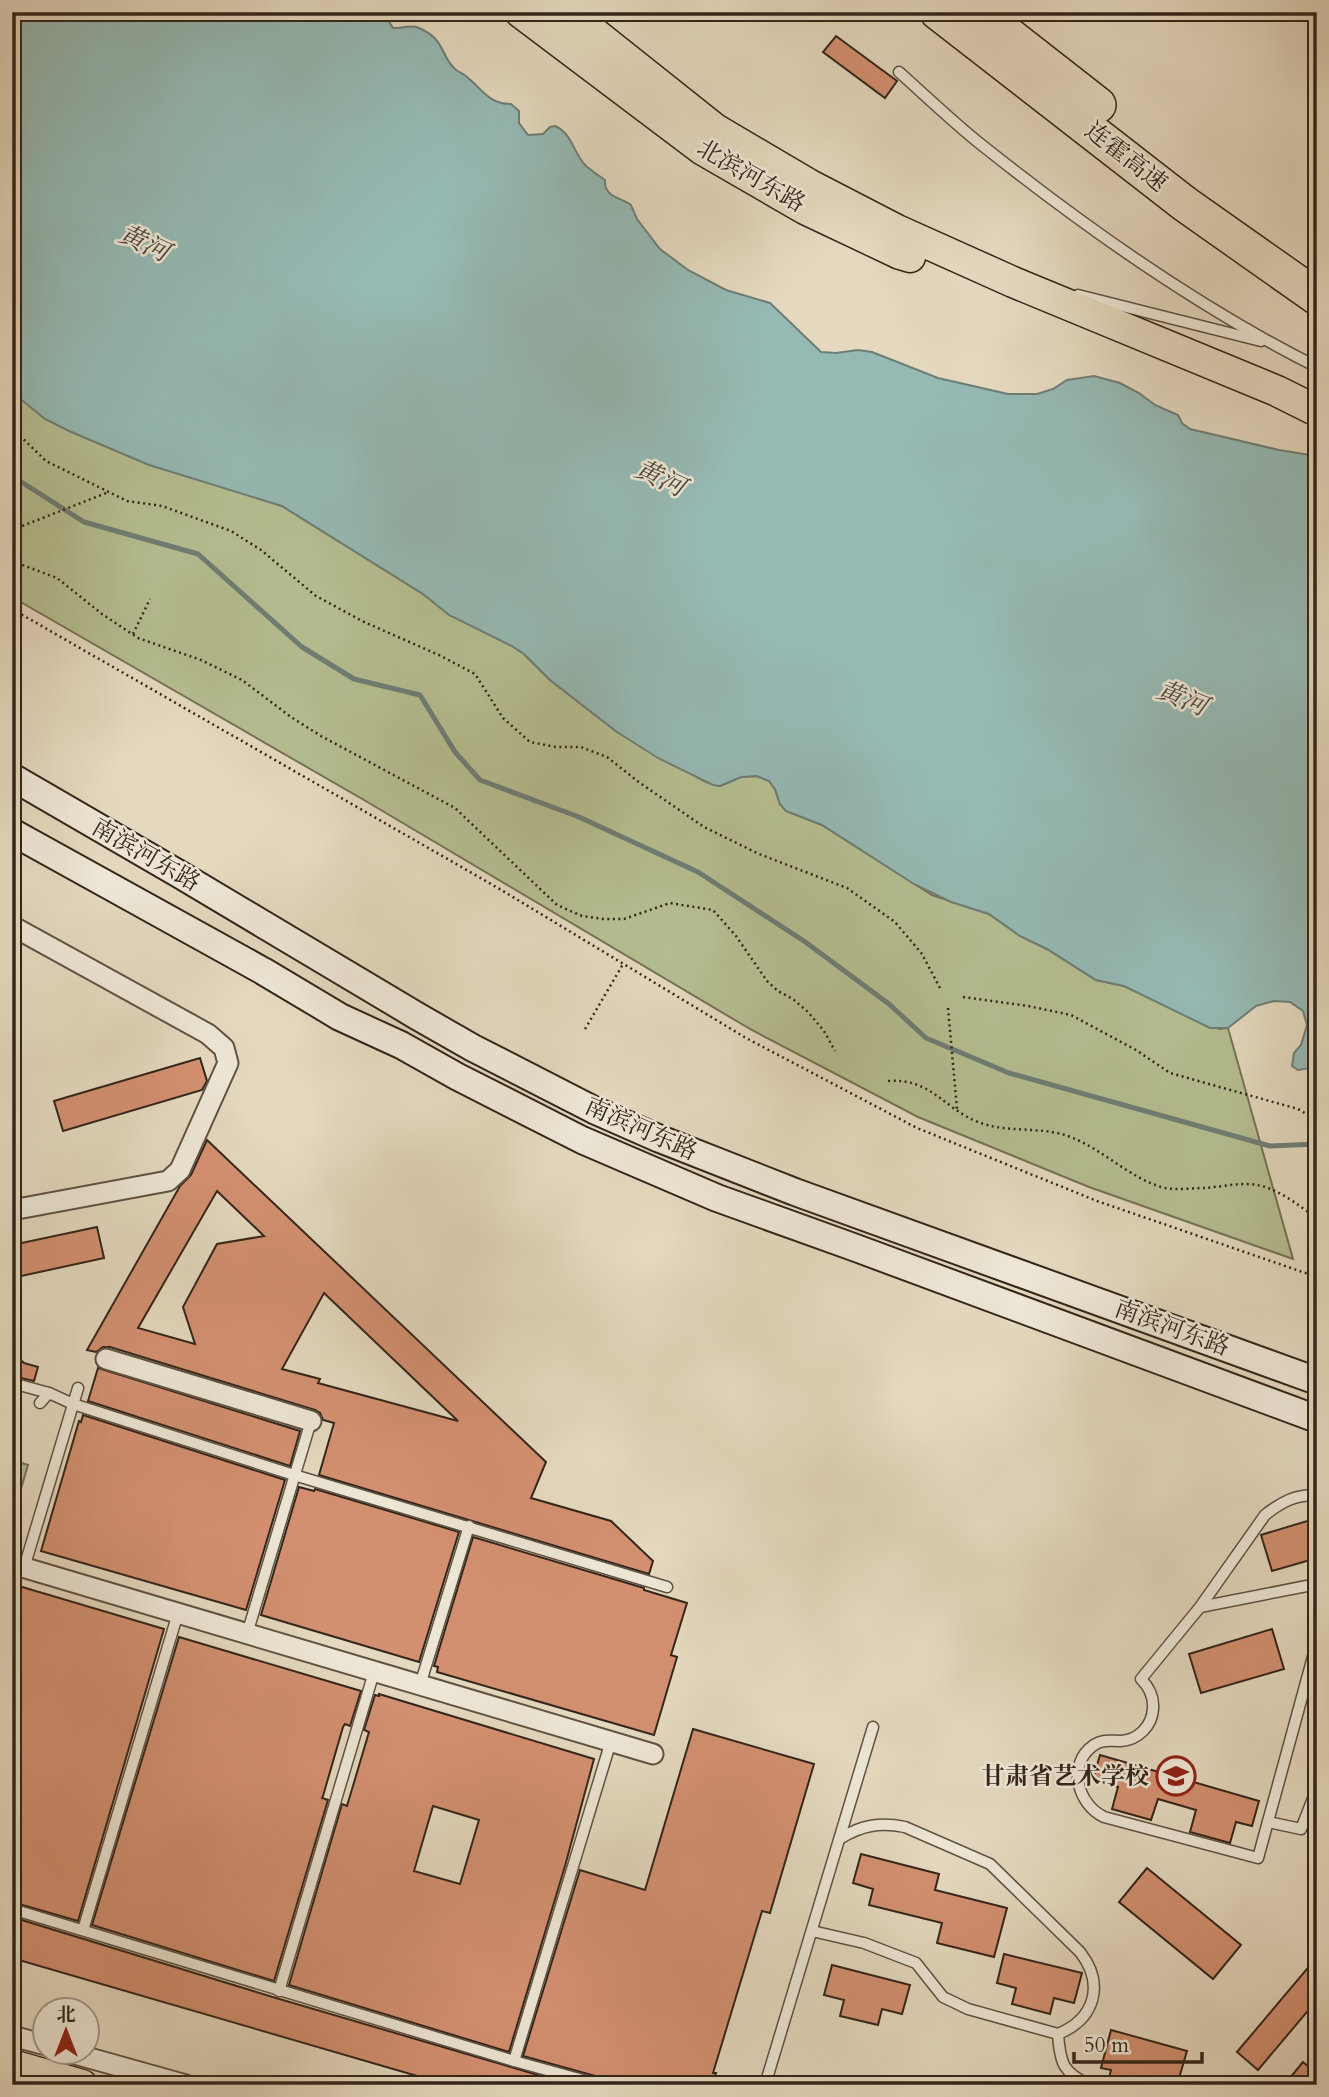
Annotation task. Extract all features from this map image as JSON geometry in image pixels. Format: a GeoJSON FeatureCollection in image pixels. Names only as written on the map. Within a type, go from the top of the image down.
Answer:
{"type":"FeatureCollection","features":[{"type":"Feature","properties":{"kind":"highway","name":"连霍高速"},"geometry":{"type":"LineString","coordinates":[[938,12],[1185,204],[1317,297]]}},
{"type":"Feature","properties":{"kind":"highway","name":"连霍高速"},"geometry":{"type":"LineString","coordinates":[[979,12],[1221,202],[1317,268]]}},
{"type":"Feature","properties":{"kind":"main road","name":"北滨河东路"},"geometry":{"type":"LineString","coordinates":[[520,12],[703,150],[805,209],[900,254],[1013,282]]}},
{"type":"Feature","properties":{"kind":"main road","name":"北滨河东路"},"geometry":{"type":"LineString","coordinates":[[568,12],[715,129],[810,186],[897,230],[1013,282],[1277,391],[1317,411]]}},
{"type":"Feature","properties":{"kind":"main road"},"geometry":{"type":"LineString","coordinates":[[548,35],[568,12]]}},
{"type":"Feature","properties":{"kind":"main road","name":"南滨河东路"},"geometry":{"type":"LineString","coordinates":[[12,777],[473,1048],[551,1089],[660,1139],[795,1192],[1317,1381]]}},
{"type":"Feature","properties":{"kind":"main road"},"geometry":{"type":"LineString","coordinates":[[12,793],[114,850],[179,874]]}},
{"type":"Feature","properties":{"kind":"main road","name":"南滨河东路"},"geometry":{"type":"LineString","coordinates":[[12,832],[263,971],[340,1017],[401,1045],[549,1124],[649,1170],[740,1207],[1317,1419]]}},
{"type":"Feature","properties":{"kind":"main road"},"geometry":{"type":"LineString","coordinates":[[263,971],[284,935]]}},
{"type":"Feature","properties":{"kind":"main road"},"geometry":{"type":"LineString","coordinates":[[12,2065],[82,2085]]}},
{"type":"Feature","properties":{"kind":"street"},"geometry":{"type":"LineString","coordinates":[[12,926],[208,1034],[224,1048],[228,1063],[180,1170],[168,1181],[12,1210]]}},
{"type":"Feature","properties":{"kind":"street"},"geometry":{"type":"LineString","coordinates":[[106,1359],[311,1421]]}},
{"type":"Feature","properties":{"kind":"street"},"geometry":{"type":"LineString","coordinates":[[18,1566],[653,1754]]}},
{"type":"Feature","properties":{"kind":"street"},"geometry":{"type":"LineString","coordinates":[[12,2036],[32,2041]]}},
{"type":"Feature","properties":{"kind":"street"},"geometry":{"type":"LineString","coordinates":[[102,2061],[187,2085]]}},
{"type":"Feature","properties":{"kind":"lane"},"geometry":{"type":"LineString","coordinates":[[899,72],[982,146],[1123,251],[1270,344],[1317,367]]}},
{"type":"Feature","properties":{"kind":"lane"},"geometry":{"type":"LineString","coordinates":[[1013,282],[1096,299],[1270,344]]}},
{"type":"Feature","properties":{"kind":"lane"},"geometry":{"type":"LineString","coordinates":[[12,1383],[294,1475],[667,1587]]}},
{"type":"Feature","properties":{"kind":"lane"},"geometry":{"type":"LineString","coordinates":[[18,1566],[78,1388]]}},
{"type":"Feature","properties":{"kind":"lane"},"geometry":{"type":"LineString","coordinates":[[40,1403],[48,1393]]}},
{"type":"Feature","properties":{"kind":"lane"},"geometry":{"type":"LineString","coordinates":[[247,1634],[311,1421]]}},
{"type":"Feature","properties":{"kind":"lane"},"geometry":{"type":"LineString","coordinates":[[1317,1496],[1296,1497],[1265,1515],[1200,1607],[1141,1679],[1153,1697],[1150,1722],[1138,1735],[1130,1739],[1105,1741],[1087,1751],[1080,1764],[1079,1789],[1087,1805],[1104,1817],[1258,1858],[1317,1642]]}},
{"type":"Feature","properties":{"kind":"lane"},"geometry":{"type":"LineString","coordinates":[[420,1685],[470,1526]]}},
{"type":"Feature","properties":{"kind":"lane"},"geometry":{"type":"LineString","coordinates":[[1200,1607],[1317,1584]]}},
{"type":"Feature","properties":{"kind":"lane"},"geometry":{"type":"LineString","coordinates":[[83,1930],[178,1613]]}},
{"type":"Feature","properties":{"kind":"lane"},"geometry":{"type":"LineString","coordinates":[[279,1991],[374,1671]]}},
{"type":"Feature","properties":{"kind":"lane"},"geometry":{"type":"LineString","coordinates":[[765,2085],[873,1727]]}},
{"type":"Feature","properties":{"kind":"lane"},"geometry":{"type":"LineString","coordinates":[[514,2061],[611,1741]]}},
{"type":"Feature","properties":{"kind":"lane"},"geometry":{"type":"LineString","coordinates":[[1268,1822],[1301,1829],[1317,1788]]}},
{"type":"Feature","properties":{"kind":"lane"},"geometry":{"type":"LineString","coordinates":[[812,1931],[863,1943],[916,1963],[943,1997],[968,2009],[1058,2034],[1076,2024],[1089,2008],[1094,1989],[1091,1969],[1080,1952],[990,1864],[905,1827],[881,1824],[860,1828],[841,1838]]}},
{"type":"Feature","properties":{"kind":"lane"},"geometry":{"type":"LineString","coordinates":[[12,1909],[279,1991],[601,2085]]}},
{"type":"Feature","properties":{"kind":"lane"},"geometry":{"type":"LineString","coordinates":[[1058,2034],[1063,2065],[1074,2077],[1090,2085]]}},
{"type":"Feature","properties":{"kind":"path"},"geometry":{"type":"LineString","coordinates":[[12,428],[46,461],[127,501],[162,506],[231,531],[261,550],[316,596],[364,622],[475,674],[503,718],[530,742],[556,747],[581,747],[607,757],[704,827],[758,854],[847,888],[895,922],[922,954],[940,988]]}},
{"type":"Feature","properties":{"kind":"path"},"geometry":{"type":"LineString","coordinates":[[12,530],[108,492]]}},
{"type":"Feature","properties":{"kind":"path"},"geometry":{"type":"LineString","coordinates":[[12,561],[57,578],[133,635],[201,660],[242,680],[291,718],[454,808],[558,905],[582,916],[603,919],[624,919],[670,903],[713,910],[736,936],[767,981],[808,1012],[824,1031],[835,1051]]}},
{"type":"Feature","properties":{"kind":"path"},"geometry":{"type":"LineString","coordinates":[[133,635],[150,600]]}},
{"type":"Feature","properties":{"kind":"path"},"geometry":{"type":"LineString","coordinates":[[12,609],[486,881],[746,1038],[917,1128],[1097,1201],[1317,1277]]}},
{"type":"Feature","properties":{"kind":"path"},"geometry":{"type":"LineString","coordinates":[[584,1029],[623,964]]}},
{"type":"Feature","properties":{"kind":"path"},"geometry":{"type":"LineString","coordinates":[[963,997],[1028,1006],[1071,1016],[1136,1050],[1170,1073],[1297,1110],[1317,1120]]}},
{"type":"Feature","properties":{"kind":"path"},"geometry":{"type":"LineString","coordinates":[[948,1008],[957,1110]]}},
{"type":"Feature","properties":{"kind":"path"},"geometry":{"type":"LineString","coordinates":[[888,1081],[899,1080],[922,1085],[978,1122],[1072,1137],[1163,1188],[1257,1185],[1299,1205],[1317,1219]]}},
{"type":"Feature","properties":{"kind":"green space"},"geometry":{"type":"Polygon","coordinates":[[[12,392],[225,487],[282,506],[423,594],[450,615],[512,646],[550,680],[617,732],[706,782],[720,786],[741,777],[757,776],[769,781],[786,811],[822,825],[932,895],[989,914],[1020,936],[1047,949],[1096,980],[1124,986],[1219,1029],[1228,1028],[1293,1259],[1089,1187],[918,1117],[750,1029],[364,800],[12,597],[12,392]]]}},
{"type":"Feature","properties":{"kind":"green space"},"geometry":{"type":"Polygon","coordinates":[[[12,1460],[28,1465],[12,1519],[12,1460]]]}},
{"type":"Feature","properties":{"kind":"water","name":"黄河"},"geometry":{"type":"Polygon","coordinates":[[[12,12],[383,12],[393,28],[416,27],[433,37],[455,69],[492,99],[511,104],[519,111],[519,123],[528,135],[543,134],[555,126],[561,129],[586,166],[605,180],[610,194],[631,205],[637,219],[660,249],[688,270],[726,290],[770,303],[821,352],[872,352],[938,378],[1008,394],[1037,394],[1053,389],[1067,380],[1094,376],[1120,383],[1139,393],[1155,405],[1178,415],[1182,423],[1190,429],[1317,456],[1317,1067],[1298,1070],[1292,1066],[1294,1053],[1301,1045],[1307,1025],[1303,1011],[1290,1002],[1274,1001],[1256,1006],[1228,1028],[1210,1028],[1124,986],[1096,980],[1047,949],[1020,936],[989,914],[951,902],[914,884],[822,825],[786,811],[769,781],[757,776],[741,777],[720,786],[713,785],[658,758],[617,732],[550,680],[524,654],[449,615],[423,594],[282,506],[149,465],[45,419],[12,392],[12,12]]]}},
{"type":"Feature","properties":{"kind":"building"},"geometry":{"type":"Polygon","coordinates":[[[836,36],[897,81],[885,98],[823,52],[836,36]]]}},
{"type":"Feature","properties":{"kind":"building"},"geometry":{"type":"Polygon","coordinates":[[[200,1058],[207,1081],[202,1090],[63,1131],[54,1101],[200,1058]]]}},
{"type":"Feature","properties":{"kind":"building"},"geometry":{"type":"Polygon","coordinates":[[[207,1140],[546,1462],[531,1498],[611,1521],[653,1561],[649,1574],[319,1475],[334,1423],[323,1420],[315,1410],[110,1347],[103,1347],[96,1352],[87,1350],[180,1186],[191,1175],[207,1140]],[[217,1191],[138,1328],[195,1344],[183,1307],[217,1244],[264,1236],[217,1191]],[[324,1293],[282,1369],[320,1379],[318,1383],[458,1421],[324,1293]]]}},
{"type":"Feature","properties":{"kind":"building"},"geometry":{"type":"Polygon","coordinates":[[[97,1227],[104,1258],[12,1278],[12,1245],[97,1227]]]}},
{"type":"Feature","properties":{"kind":"building"},"geometry":{"type":"Polygon","coordinates":[[[12,1352],[24,1363],[38,1367],[34,1381],[12,1376],[12,1352]]]}},
{"type":"Feature","properties":{"kind":"building"},"geometry":{"type":"Polygon","coordinates":[[[98,1368],[300,1431],[290,1466],[88,1401],[98,1368]]]}},
{"type":"Feature","properties":{"kind":"building"},"geometry":{"type":"Polygon","coordinates":[[[83,1415],[285,1480],[246,1610],[41,1551],[83,1415]]]}},
{"type":"Feature","properties":{"kind":"building"},"geometry":{"type":"Polygon","coordinates":[[[299,1487],[314,1491],[315,1489],[459,1532],[419,1662],[261,1615],[299,1487]]]}},
{"type":"Feature","properties":{"kind":"building"},"geometry":{"type":"Polygon","coordinates":[[[1317,1518],[1317,1558],[1272,1571],[1261,1535],[1317,1518]]]}},
{"type":"Feature","properties":{"kind":"building"},"geometry":{"type":"Polygon","coordinates":[[[473,1537],[687,1603],[671,1655],[677,1657],[654,1735],[437,1672],[438,1667],[434,1666],[473,1537]]]}},
{"type":"Feature","properties":{"kind":"building"},"geometry":{"type":"Polygon","coordinates":[[[12,1584],[164,1629],[78,1921],[12,1902],[12,1584]]]}},
{"type":"Feature","properties":{"kind":"building"},"geometry":{"type":"Polygon","coordinates":[[[1272,1629],[1284,1669],[1201,1693],[1189,1654],[1272,1629]]]}},
{"type":"Feature","properties":{"kind":"building"},"geometry":{"type":"Polygon","coordinates":[[[179,1637],[361,1691],[350,1726],[345,1724],[343,1727],[322,1798],[328,1800],[274,1981],[92,1925],[179,1637]]]}},
{"type":"Feature","properties":{"kind":"building"},"geometry":{"type":"Polygon","coordinates":[[[375,1695],[594,1759],[509,2052],[289,1985],[342,1804],[347,1806],[369,1732],[364,1730],[375,1695]],[[433,1806],[414,1871],[460,1884],[479,1820],[433,1806]]]}},
{"type":"Feature","properties":{"kind":"building"},"geometry":{"type":"Polygon","coordinates":[[[693,1729],[814,1764],[770,1913],[762,1911],[713,2073],[716,2073],[712,2085],[608,2085],[603,2078],[523,2056],[580,1870],[645,1890],[693,1729]]]}},
{"type":"Feature","properties":{"kind":"building"},"geometry":{"type":"Polygon","coordinates":[[[1100,1755],[1259,1801],[1252,1826],[1236,1822],[1230,1843],[1190,1832],[1196,1810],[1158,1799],[1151,1820],[1112,1809],[1118,1787],[1093,1779],[1100,1755]]]}},
{"type":"Feature","properties":{"kind":"building"},"geometry":{"type":"Polygon","coordinates":[[[861,1854],[939,1874],[935,1890],[1007,1908],[994,1957],[937,1943],[942,1923],[869,1905],[873,1889],[853,1883],[861,1854]]]}},
{"type":"Feature","properties":{"kind":"building"},"geometry":{"type":"Polygon","coordinates":[[[1147,1868],[1241,1945],[1213,1979],[1119,1902],[1147,1868]]]}},
{"type":"Feature","properties":{"kind":"building"},"geometry":{"type":"Polygon","coordinates":[[[12,1917],[572,2085],[448,2085],[12,1958],[12,1917]]]}},
{"type":"Feature","properties":{"kind":"building"},"geometry":{"type":"Polygon","coordinates":[[[1004,1954],[1082,1973],[1074,2003],[1054,1998],[1050,2014],[1012,2004],[1016,1988],[997,1983],[1004,1954]]]}},
{"type":"Feature","properties":{"kind":"building"},"geometry":{"type":"Polygon","coordinates":[[[1317,1957],[1317,2000],[1258,2070],[1237,2052],[1317,1957]]]}},
{"type":"Feature","properties":{"kind":"building"},"geometry":{"type":"Polygon","coordinates":[[[832,1965],[910,1985],[902,2014],[882,2009],[878,2025],[840,2016],[844,2000],[824,1995],[832,1965]]]}},
{"type":"Feature","properties":{"kind":"building"},"geometry":{"type":"Polygon","coordinates":[[[1111,2030],[1187,2051],[1177,2085],[1119,2085],[1108,2082],[1111,2070],[1101,2068],[1111,2030]]]}},
{"type":"Feature","properties":{"kind":"building"},"geometry":{"type":"Polygon","coordinates":[[[1303,2062],[1317,2074],[1317,2085],[1284,2085],[1303,2062]]]}},
{"type":"Feature","properties":{"kind":"waterway"},"geometry":{"type":"LineString","coordinates":[[12,476],[84,522],[198,554],[302,647],[354,679],[420,695],[455,752],[480,780],[579,817],[698,872],[804,941],[889,1004],[926,1038],[1009,1073],[1270,1146],[1317,1144]]}},
{"type":"Feature","properties":{"kind":"place","name":"甘肃省艺术学校"},"geometry":{"type":"Point","coordinates":[1176,1776]}}]}
